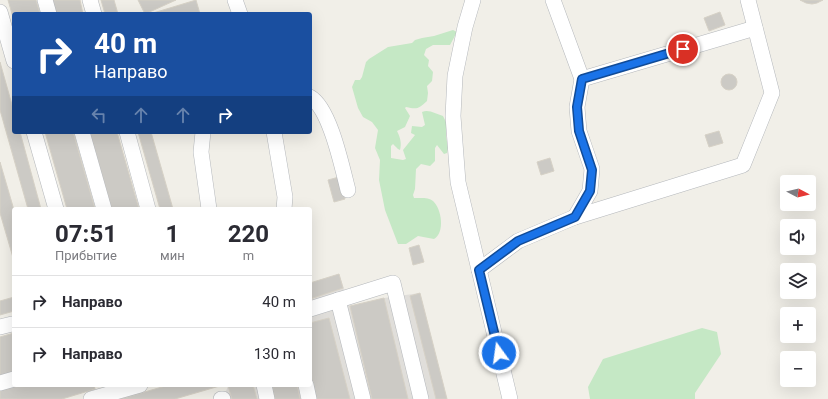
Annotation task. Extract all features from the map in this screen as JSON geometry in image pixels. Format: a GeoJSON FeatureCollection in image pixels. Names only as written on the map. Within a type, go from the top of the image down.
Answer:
{"type":"FeatureCollection","features":[{"type":"Feature","properties":{"kind":"lane"},"geometry":{"type":"LineString","coordinates":[[45,0],[48,12]]}},
{"type":"Feature","properties":{"kind":"lane"},"geometry":{"type":"LineString","coordinates":[[90,0],[93,12]]}},
{"type":"Feature","properties":{"kind":"lane"},"geometry":{"type":"LineString","coordinates":[[234,0],[239,12]]}},
{"type":"Feature","properties":{"kind":"lane"},"geometry":{"type":"LineString","coordinates":[[473,0],[465,27],[455,76],[453,116],[458,182],[510,399]]}},
{"type":"Feature","properties":{"kind":"lane"},"geometry":{"type":"LineString","coordinates":[[553,0],[582,79],[577,107],[579,131],[592,170],[590,191],[575,217]]}},
{"type":"Feature","properties":{"kind":"lane"},"geometry":{"type":"LineString","coordinates":[[479,270],[518,241],[575,217],[743,164],[772,93],[748,0]]}},
{"type":"Feature","properties":{"kind":"lane"},"geometry":{"type":"LineString","coordinates":[[0,12],[12,54]]}},
{"type":"Feature","properties":{"kind":"lane"},"geometry":{"type":"LineString","coordinates":[[582,79],[755,28]]}},
{"type":"Feature","properties":{"kind":"lane"},"geometry":{"type":"LineString","coordinates":[[312,98],[321,107],[328,121],[348,190]]}},
{"type":"Feature","properties":{"kind":"lane"},"geometry":{"type":"LineString","coordinates":[[35,134],[55,207]]}},
{"type":"Feature","properties":{"kind":"lane"},"geometry":{"type":"LineString","coordinates":[[83,134],[103,207]]}},
{"type":"Feature","properties":{"kind":"lane"},"geometry":{"type":"LineString","coordinates":[[128,134],[147,207]]}},
{"type":"Feature","properties":{"kind":"lane"},"geometry":{"type":"LineString","coordinates":[[202,134],[200,152],[209,207]]}},
{"type":"Feature","properties":{"kind":"lane"},"geometry":{"type":"LineString","coordinates":[[274,134],[285,197],[284,207]]}},
{"type":"Feature","properties":{"kind":"lane"},"geometry":{"type":"LineString","coordinates":[[312,308],[393,283],[421,399]]}},
{"type":"Feature","properties":{"kind":"lane"},"geometry":{"type":"LineString","coordinates":[[338,300],[362,399]]}},
{"type":"Feature","properties":{"kind":"lane"},"geometry":{"type":"LineString","coordinates":[[0,383],[12,380]]}},
{"type":"Feature","properties":{"kind":"lane"},"geometry":{"type":"LineString","coordinates":[[91,399],[108,389],[124,387]]}},
{"type":"Feature","properties":{"kind":"lane"},"geometry":{"type":"LineString","coordinates":[[264,387],[267,399]]}},
{"type":"Feature","properties":{"kind":"lane"},"geometry":{"type":"LineString","coordinates":[[306,387],[309,399]]}},
{"type":"Feature","properties":{"kind":"shaded area"},"geometry":{"type":"Polygon","coordinates":[[[339,274],[350,306],[384,298],[420,293],[447,399],[223,399],[228,387],[312,387],[312,282],[339,274]]]}},
{"type":"Feature","properties":{"kind":"green space"},"geometry":{"type":"Polygon","coordinates":[[[453,30],[457,32],[450,45],[433,45],[426,49],[424,55],[429,60],[428,66],[433,72],[432,81],[427,86],[427,101],[418,108],[405,108],[410,116],[405,127],[397,131],[401,145],[400,150],[393,144],[391,146],[391,158],[406,159],[403,150],[415,135],[411,133],[412,126],[422,127],[425,125],[422,112],[430,111],[443,116],[446,122],[447,153],[444,154],[437,145],[435,148],[435,161],[430,166],[421,164],[416,169],[415,189],[413,195],[414,198],[429,199],[436,205],[441,221],[440,232],[434,239],[418,236],[406,244],[398,244],[385,210],[379,180],[380,160],[375,148],[378,130],[372,122],[363,117],[358,108],[352,87],[355,80],[360,80],[362,77],[366,62],[388,47],[412,43],[415,40],[453,30]]]}},
{"type":"Feature","properties":{"kind":"green space"},"geometry":{"type":"Polygon","coordinates":[[[702,328],[717,332],[721,354],[695,393],[695,399],[590,399],[588,387],[603,359],[702,328]]]}},
{"type":"Feature","properties":{"kind":"building"},"geometry":{"type":"Polygon","coordinates":[[[8,0],[36,0],[39,12],[12,12],[12,14],[8,0]]]}},
{"type":"Feature","properties":{"kind":"building"},"geometry":{"type":"Polygon","coordinates":[[[52,0],[80,0],[83,12],[55,12],[52,0]]]}},
{"type":"Feature","properties":{"kind":"building"},"geometry":{"type":"Polygon","coordinates":[[[101,0],[114,0],[117,12],[104,12],[101,0]]]}},
{"type":"Feature","properties":{"kind":"building"},"geometry":{"type":"Polygon","coordinates":[[[138,0],[176,0],[149,12],[144,12],[138,0]]]}},
{"type":"Feature","properties":{"kind":"building"},"geometry":{"type":"Polygon","coordinates":[[[196,0],[199,12],[157,12],[196,0]]]}},
{"type":"Feature","properties":{"kind":"building"},"geometry":{"type":"Polygon","coordinates":[[[800,0],[823,0],[812,4],[800,0]]]}},
{"type":"Feature","properties":{"kind":"building"},"geometry":{"type":"Polygon","coordinates":[[[720,12],[725,25],[709,31],[704,18],[720,12]]]}},
{"type":"Feature","properties":{"kind":"building"},"geometry":{"type":"Polygon","coordinates":[[[0,62],[12,105],[12,134],[21,134],[40,207],[27,207],[0,110],[0,62]]]}},
{"type":"Feature","properties":{"kind":"building"},"geometry":{"type":"Polygon","coordinates":[[[726,74],[732,74],[737,79],[735,88],[732,90],[726,90],[721,85],[721,79],[726,74]]]}},
{"type":"Feature","properties":{"kind":"building"},"geometry":{"type":"Polygon","coordinates":[[[719,131],[723,143],[709,147],[705,135],[719,131]]]}},
{"type":"Feature","properties":{"kind":"building"},"geometry":{"type":"Polygon","coordinates":[[[46,134],[74,134],[94,207],[66,207],[46,134]]]}},
{"type":"Feature","properties":{"kind":"building"},"geometry":{"type":"Polygon","coordinates":[[[91,134],[118,134],[138,207],[111,207],[91,134]]]}},
{"type":"Feature","properties":{"kind":"building"},"geometry":{"type":"Polygon","coordinates":[[[139,134],[152,134],[172,207],[159,207],[139,134]]]}},
{"type":"Feature","properties":{"kind":"building"},"geometry":{"type":"Polygon","coordinates":[[[550,158],[554,171],[541,175],[537,162],[550,158]]]}},
{"type":"Feature","properties":{"kind":"building"},"geometry":{"type":"Polygon","coordinates":[[[0,162],[13,207],[12,254],[0,213],[0,162]]]}},
{"type":"Feature","properties":{"kind":"building"},"geometry":{"type":"Polygon","coordinates":[[[339,177],[345,199],[334,202],[328,180],[339,177]]]}},
{"type":"Feature","properties":{"kind":"building"},"geometry":{"type":"Polygon","coordinates":[[[419,245],[424,262],[413,265],[409,248],[419,245]]]}},
{"type":"Feature","properties":{"kind":"building"},"geometry":{"type":"Polygon","coordinates":[[[339,274],[343,288],[312,298],[312,282],[339,274]]]}},
{"type":"Feature","properties":{"kind":"building"},"geometry":{"type":"Polygon","coordinates":[[[420,293],[447,399],[436,399],[410,296],[420,293]]]}},
{"type":"Feature","properties":{"kind":"building"},"geometry":{"type":"Polygon","coordinates":[[[12,298],[12,312],[0,315],[0,301],[12,298]]]}},
{"type":"Feature","properties":{"kind":"building"},"geometry":{"type":"Polygon","coordinates":[[[384,298],[408,399],[372,399],[350,306],[384,298]]]}},
{"type":"Feature","properties":{"kind":"building"},"geometry":{"type":"Polygon","coordinates":[[[329,318],[350,399],[316,399],[312,384],[312,322],[329,318]]]}},
{"type":"Feature","properties":{"kind":"building"},"geometry":{"type":"Polygon","coordinates":[[[12,334],[12,374],[0,377],[0,337],[12,334]]]}},
{"type":"Feature","properties":{"kind":"building"},"geometry":{"type":"Polygon","coordinates":[[[12,387],[94,387],[95,389],[62,399],[0,399],[0,390],[12,387]]]}},
{"type":"Feature","properties":{"kind":"building"},"geometry":{"type":"Polygon","coordinates":[[[162,387],[216,387],[175,399],[120,399],[162,387]]]}},
{"type":"Feature","properties":{"kind":"building"},"geometry":{"type":"Polygon","coordinates":[[[228,387],[254,387],[257,399],[232,399],[228,387]]]}},
{"type":"Feature","properties":{"kind":"building"},"geometry":{"type":"Polygon","coordinates":[[[272,387],[297,387],[300,399],[275,399],[272,387]]]}},
{"type":"Feature","properties":{"kind":"route"},"geometry":{"type":"LineString","coordinates":[[499,353],[479,270],[518,241],[575,217],[590,191],[592,170],[579,131],[577,107],[582,79],[683,49]]}}]}
